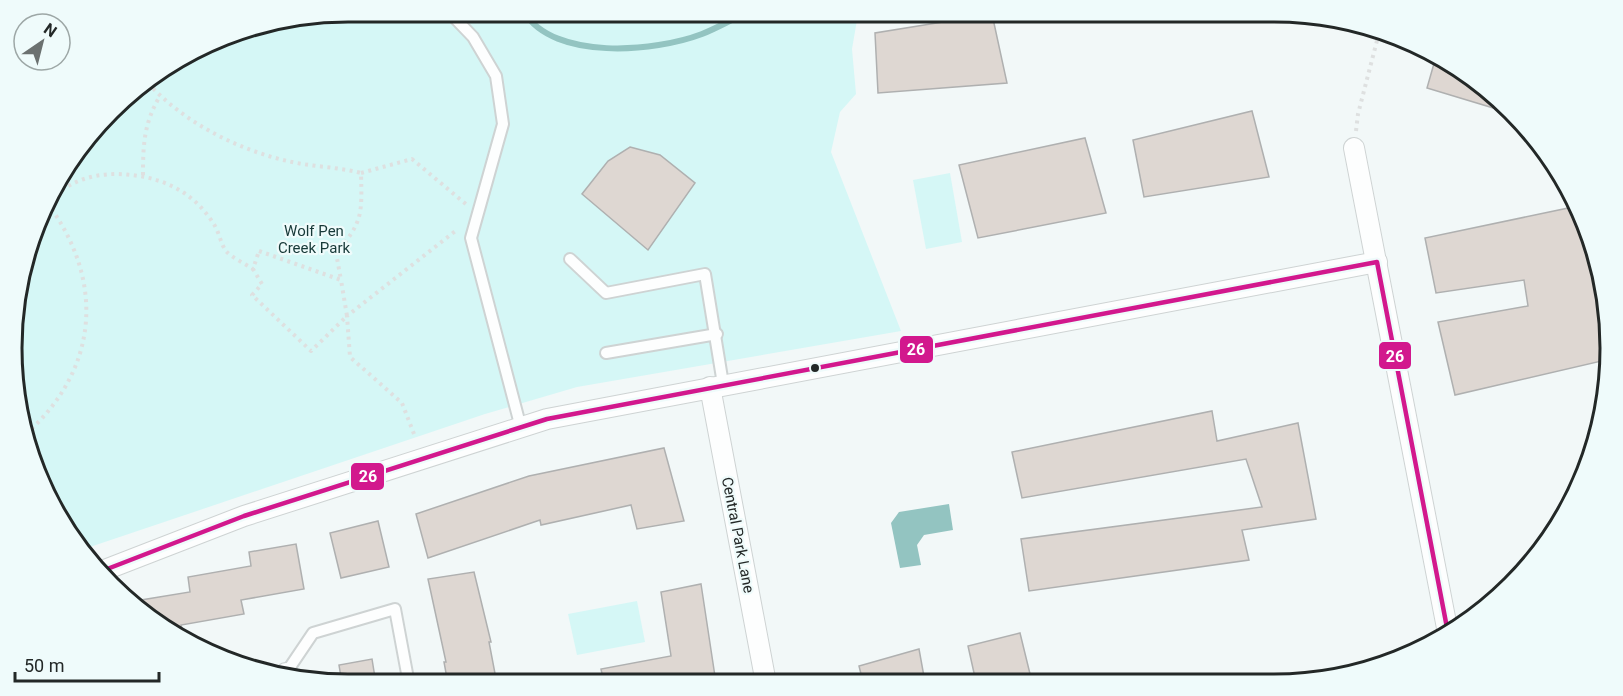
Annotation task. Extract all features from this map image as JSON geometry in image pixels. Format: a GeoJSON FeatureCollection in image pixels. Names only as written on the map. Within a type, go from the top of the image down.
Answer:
{"type":"FeatureCollection","features":[{"type":"Feature","properties":{"kind":"street"},"geometry":{"type":"LineString","coordinates":[[1354,148],[1446,625]]}},
{"type":"Feature","properties":{"kind":"street"},"geometry":{"type":"LineString","coordinates":[[108,568],[244,516],[547,419],[1377,262]]}},
{"type":"Feature","properties":{"kind":"street","name":"Central Park Lane"},"geometry":{"type":"LineString","coordinates":[[716,386],[764,674]]}},
{"type":"Feature","properties":{"kind":"lane"},"geometry":{"type":"LineString","coordinates":[[459,22],[473,37],[496,76],[503,124],[471,238],[521,428]]}},
{"type":"Feature","properties":{"kind":"lane"},"geometry":{"type":"LineString","coordinates":[[570,260],[606,293],[705,273],[717,334],[716,386]]}},
{"type":"Feature","properties":{"kind":"lane"},"geometry":{"type":"LineString","coordinates":[[606,353],[717,334]]}},
{"type":"Feature","properties":{"kind":"lane"},"geometry":{"type":"LineString","coordinates":[[289,668],[313,633],[395,609],[407,674]]}},
{"type":"Feature","properties":{"kind":"path"},"geometry":{"type":"LineString","coordinates":[[1354,148],[1358,114],[1377,39]]}},
{"type":"Feature","properties":{"kind":"path"},"geometry":{"type":"LineString","coordinates":[[65,187],[87,176],[143,175],[171,183],[195,202],[214,224],[227,252],[253,269],[262,284],[252,295],[311,351],[347,316],[477,214],[412,159],[361,173],[337,166],[294,162],[246,148],[200,124],[160,96],[153,88]]}},
{"type":"Feature","properties":{"kind":"path"},"geometry":{"type":"LineString","coordinates":[[143,175],[143,148],[148,116],[160,96]]}},
{"type":"Feature","properties":{"kind":"path"},"geometry":{"type":"LineString","coordinates":[[361,173],[362,207],[355,231],[336,253],[347,316],[350,357],[402,403],[414,434]]}},
{"type":"Feature","properties":{"kind":"path"},"geometry":{"type":"LineString","coordinates":[[33,428],[46,417],[64,392],[76,369],[85,339],[86,297],[79,256],[65,227],[53,211]]}},
{"type":"Feature","properties":{"kind":"path"},"geometry":{"type":"LineString","coordinates":[[253,269],[259,251],[341,280]]}},
{"type":"Feature","properties":{"kind":"green space","name":"Wolf Pen Creek Park"},"geometry":{"type":"Polygon","coordinates":[[[348,22],[857,22],[852,49],[856,94],[840,112],[831,152],[901,331],[577,387],[485,414],[91,547],[66,511],[47,473],[34,432],[25,390],[22,348],[25,306],[34,264],[47,223],[77,167],[103,133],[133,103],[167,77],[204,56],[243,40],[284,29],[348,22]]]}},
{"type":"Feature","properties":{"kind":"green space"},"geometry":{"type":"Polygon","coordinates":[[[950,173],[962,242],[926,249],[913,180],[950,173]]]}},
{"type":"Feature","properties":{"kind":"green space"},"geometry":{"type":"Polygon","coordinates":[[[637,601],[645,642],[577,655],[568,614],[637,601]]]}},
{"type":"Feature","properties":{"kind":"shaded area"},"geometry":{"type":"Polygon","coordinates":[[[949,504],[953,530],[924,535],[917,545],[921,565],[900,568],[891,523],[899,512],[949,504]]]}},
{"type":"Feature","properties":{"kind":"building"},"geometry":{"type":"Polygon","coordinates":[[[943,22],[994,22],[1007,83],[878,93],[875,33],[943,22]]]}},
{"type":"Feature","properties":{"kind":"building"},"geometry":{"type":"Polygon","coordinates":[[[1434,64],[1456,77],[1496,109],[1427,88],[1434,64]]]}},
{"type":"Feature","properties":{"kind":"building"},"geometry":{"type":"Polygon","coordinates":[[[1252,111],[1269,177],[1144,197],[1133,140],[1252,111]]]}},
{"type":"Feature","properties":{"kind":"building"},"geometry":{"type":"Polygon","coordinates":[[[1085,138],[1106,213],[978,238],[959,165],[1085,138]]]}},
{"type":"Feature","properties":{"kind":"building"},"geometry":{"type":"Polygon","coordinates":[[[630,147],[660,155],[695,183],[648,250],[582,194],[608,161],[630,147]]]}},
{"type":"Feature","properties":{"kind":"building"},"geometry":{"type":"Polygon","coordinates":[[[1569,208],[1583,243],[1594,284],[1600,327],[1600,361],[1455,395],[1438,322],[1528,306],[1524,280],[1436,293],[1425,238],[1569,208]]]}},
{"type":"Feature","properties":{"kind":"building"},"geometry":{"type":"Polygon","coordinates":[[[1212,411],[1217,441],[1298,423],[1316,519],[1242,530],[1249,560],[1029,591],[1021,539],[1262,507],[1246,459],[1022,498],[1012,452],[1212,411]]]}},
{"type":"Feature","properties":{"kind":"building"},"geometry":{"type":"Polygon","coordinates":[[[664,448],[684,521],[637,529],[631,505],[541,525],[540,520],[428,558],[416,514],[529,476],[664,448]]]}},
{"type":"Feature","properties":{"kind":"building"},"geometry":{"type":"Polygon","coordinates":[[[378,521],[389,567],[341,578],[330,533],[378,521]]]}},
{"type":"Feature","properties":{"kind":"building"},"geometry":{"type":"Polygon","coordinates":[[[296,544],[304,589],[241,600],[244,614],[181,625],[182,628],[142,600],[190,592],[188,577],[251,566],[249,552],[296,544]]]}},
{"type":"Feature","properties":{"kind":"building"},"geometry":{"type":"Polygon","coordinates":[[[474,572],[491,642],[489,642],[495,674],[446,674],[444,662],[446,662],[428,579],[474,572]]]}},
{"type":"Feature","properties":{"kind":"building"},"geometry":{"type":"Polygon","coordinates":[[[701,584],[715,674],[602,674],[601,669],[671,656],[661,592],[701,584]]]}},
{"type":"Feature","properties":{"kind":"building"},"geometry":{"type":"Polygon","coordinates":[[[1020,633],[1030,674],[974,674],[968,646],[1020,633]]]}},
{"type":"Feature","properties":{"kind":"building"},"geometry":{"type":"Polygon","coordinates":[[[919,649],[924,674],[861,674],[859,666],[919,649]]]}},
{"type":"Feature","properties":{"kind":"building"},"geometry":{"type":"Polygon","coordinates":[[[372,659],[374,674],[340,674],[339,665],[372,659]]]}},
{"type":"Feature","properties":{"kind":"waterway"},"geometry":{"type":"LineString","coordinates":[[533,22],[538,28],[558,39],[607,48],[659,45],[702,34],[728,22]]}},
{"type":"Feature","properties":{"kind":"transit line","name":"26"},"geometry":{"type":"LineString","coordinates":[[108,568],[244,516],[547,419],[1377,262],[1446,625]]}}]}
